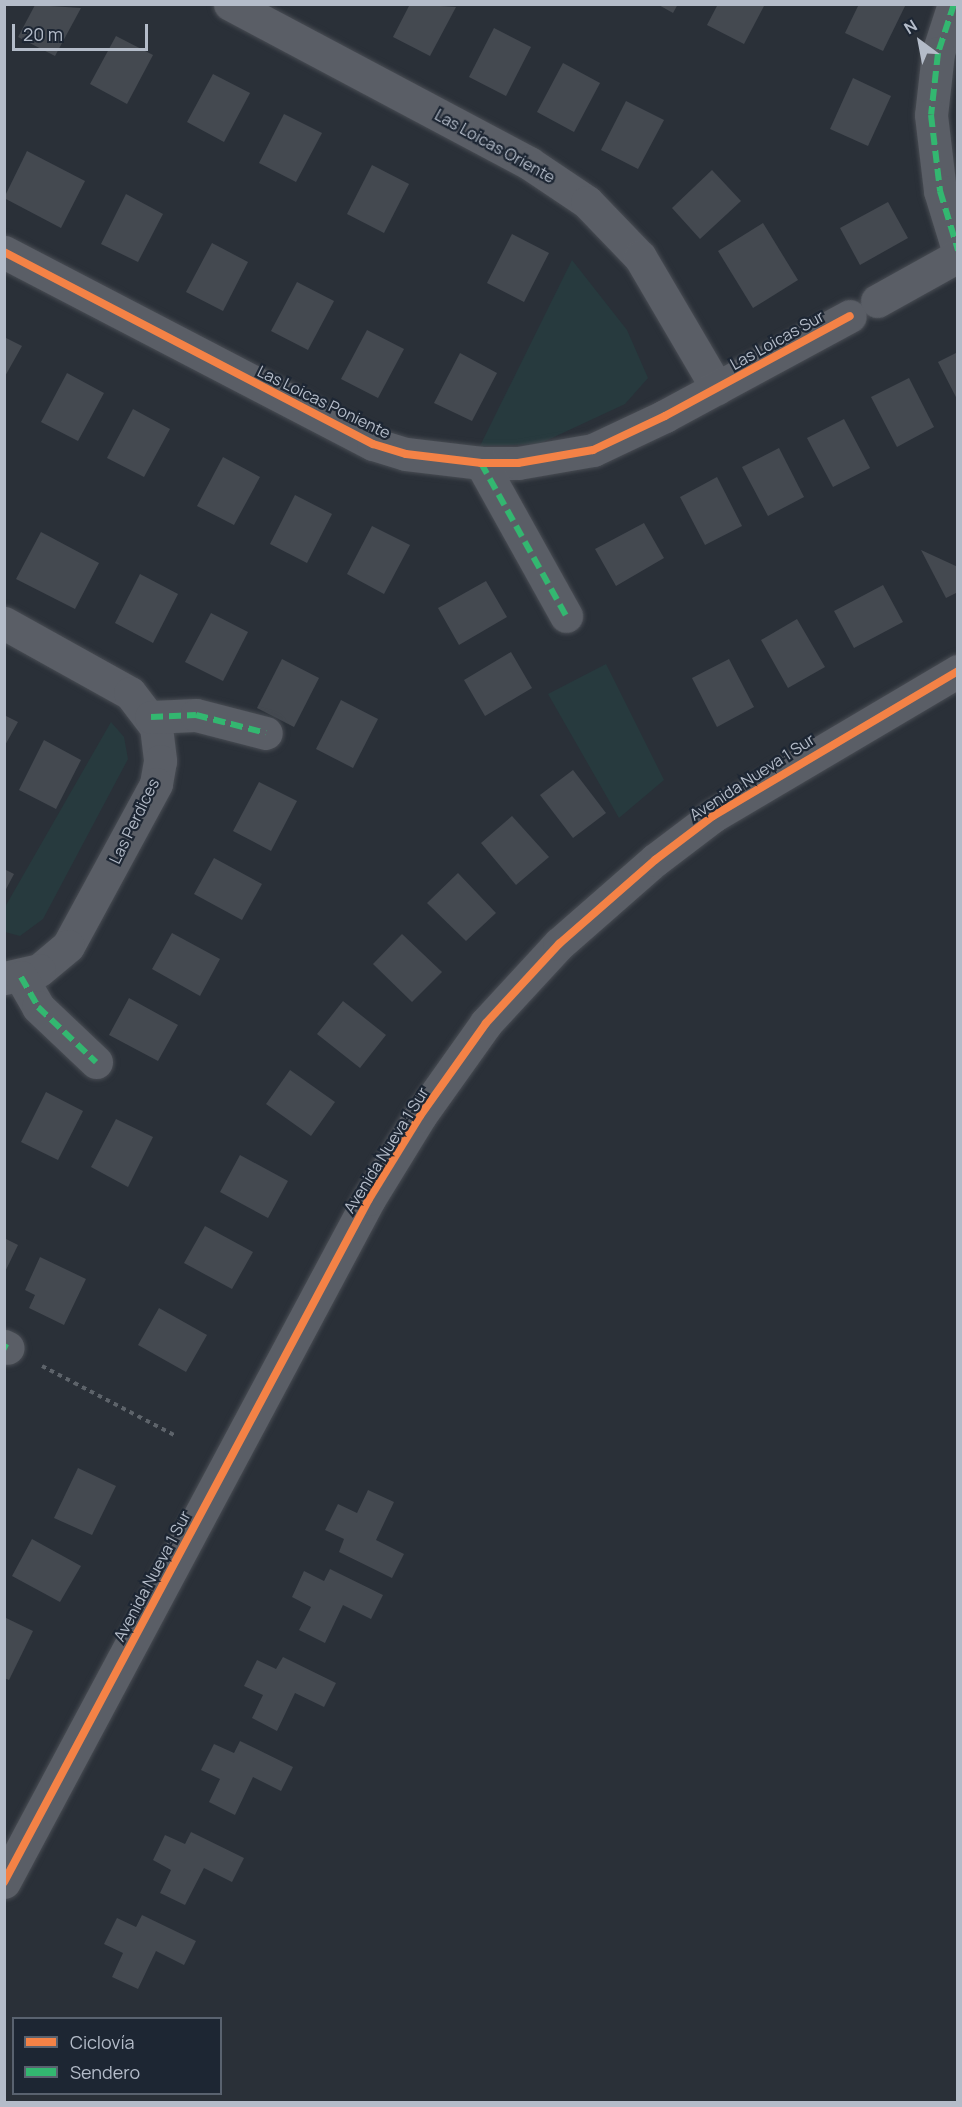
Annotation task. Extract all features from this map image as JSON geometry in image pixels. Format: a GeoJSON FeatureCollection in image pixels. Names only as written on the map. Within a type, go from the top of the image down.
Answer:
{"type":"FeatureCollection","features":[{"type":"Feature","properties":{"kind":"street","name":"Las Loicas Oriente"},"geometry":{"type":"LineString","coordinates":[[230,4],[529,162],[587,202],[640,257],[717,388]]}},
{"type":"Feature","properties":{"kind":"street"},"geometry":{"type":"LineString","coordinates":[[954,4],[938,53],[931,115],[940,191],[957,250]]}},
{"type":"Feature","properties":{"kind":"street","name":"Las Loicas Poniente"},"geometry":{"type":"LineString","coordinates":[[4,252],[373,444],[406,454],[481,463],[518,463],[593,450],[717,388]]}},
{"type":"Feature","properties":{"kind":"street","name":"Las Loicas Sur"},"geometry":{"type":"LineString","coordinates":[[717,388],[957,256]]}},
{"type":"Feature","properties":{"kind":"street"},"geometry":{"type":"LineString","coordinates":[[481,463],[566,616]]}},
{"type":"Feature","properties":{"kind":"street","name":"Las Perdices"},"geometry":{"type":"LineString","coordinates":[[4,623],[116,682],[151,717],[160,750],[156,784],[68,946],[55,960],[13,977]]}},
{"type":"Feature","properties":{"kind":"street","name":"Avenida Nueva 1 Sur"},"geometry":{"type":"LineString","coordinates":[[4,1882],[369,1199],[420,1116],[486,1023],[559,944],[655,860],[713,816],[957,671]]}},
{"type":"Feature","properties":{"kind":"street"},"geometry":{"type":"LineString","coordinates":[[151,717],[196,715],[266,734]]}},
{"type":"Feature","properties":{"kind":"street"},"geometry":{"type":"LineString","coordinates":[[13,977],[38,1007],[96,1062]]}},
{"type":"Feature","properties":{"kind":"path"},"geometry":{"type":"LineString","coordinates":[[6,1347],[174,1436]]}},
{"type":"Feature","properties":{"kind":"green space"},"geometry":{"type":"Polygon","coordinates":[[[572,260],[627,330],[648,378],[625,404],[539,444],[480,446],[572,260]]]}},
{"type":"Feature","properties":{"kind":"green space"},"geometry":{"type":"Polygon","coordinates":[[[606,664],[664,780],[619,818],[548,694],[606,664]]]}},
{"type":"Feature","properties":{"kind":"green space"},"geometry":{"type":"Polygon","coordinates":[[[111,722],[124,737],[128,759],[43,919],[20,936],[5,932],[5,907],[111,722]]]}},
{"type":"Feature","properties":{"kind":"building"},"geometry":{"type":"Polygon","coordinates":[[[410,4],[456,7],[430,56],[393,37],[410,4]]]}},
{"type":"Feature","properties":{"kind":"building"},"geometry":{"type":"Polygon","coordinates":[[[657,4],[678,4],[673,13],[657,4]]]}},
{"type":"Feature","properties":{"kind":"building"},"geometry":{"type":"Polygon","coordinates":[[[718,4],[765,4],[744,44],[707,25],[718,4]]]}},
{"type":"Feature","properties":{"kind":"building"},"geometry":{"type":"Polygon","coordinates":[[[859,4],[906,4],[883,51],[845,33],[859,4]]]}},
{"type":"Feature","properties":{"kind":"building"},"geometry":{"type":"Polygon","coordinates":[[[35,5],[81,8],[55,56],[18,37],[35,5]]]}},
{"type":"Feature","properties":{"kind":"building"},"geometry":{"type":"Polygon","coordinates":[[[494,28],[531,47],[506,96],[469,77],[494,28]]]}},
{"type":"Feature","properties":{"kind":"building"},"geometry":{"type":"Polygon","coordinates":[[[116,36],[153,55],[127,104],[90,84],[116,36]]]}},
{"type":"Feature","properties":{"kind":"building"},"geometry":{"type":"Polygon","coordinates":[[[563,63],[600,83],[574,132],[537,112],[563,63]]]}},
{"type":"Feature","properties":{"kind":"building"},"geometry":{"type":"Polygon","coordinates":[[[213,74],[250,93],[224,142],[187,122],[213,74]]]}},
{"type":"Feature","properties":{"kind":"building"},"geometry":{"type":"Polygon","coordinates":[[[853,78],[891,96],[868,146],[830,129],[853,78]]]}},
{"type":"Feature","properties":{"kind":"building"},"geometry":{"type":"Polygon","coordinates":[[[626,101],[664,120],[638,169],[601,150],[626,101]]]}},
{"type":"Feature","properties":{"kind":"building"},"geometry":{"type":"Polygon","coordinates":[[[284,114],[322,133],[296,182],[259,163],[284,114]]]}},
{"type":"Feature","properties":{"kind":"building"},"geometry":{"type":"Polygon","coordinates":[[[27,151],[85,181],[61,228],[4,198],[27,151]]]}},
{"type":"Feature","properties":{"kind":"building"},"geometry":{"type":"Polygon","coordinates":[[[372,165],[409,184],[384,233],[347,214],[372,165]]]}},
{"type":"Feature","properties":{"kind":"building"},"geometry":{"type":"Polygon","coordinates":[[[712,170],[741,201],[700,239],[672,208],[712,170]]]}},
{"type":"Feature","properties":{"kind":"building"},"geometry":{"type":"Polygon","coordinates":[[[126,194],[163,214],[138,262],[101,244],[126,194]]]}},
{"type":"Feature","properties":{"kind":"building"},"geometry":{"type":"Polygon","coordinates":[[[888,202],[908,238],[860,265],[840,228],[888,202]]]}},
{"type":"Feature","properties":{"kind":"building"},"geometry":{"type":"Polygon","coordinates":[[[763,223],[798,280],[753,308],[718,251],[763,223]]]}},
{"type":"Feature","properties":{"kind":"building"},"geometry":{"type":"Polygon","coordinates":[[[512,234],[549,253],[524,302],[487,283],[512,234]]]}},
{"type":"Feature","properties":{"kind":"building"},"geometry":{"type":"Polygon","coordinates":[[[212,243],[248,262],[223,311],[186,292],[212,243]]]}},
{"type":"Feature","properties":{"kind":"building"},"geometry":{"type":"Polygon","coordinates":[[[297,282],[334,301],[308,350],[271,331],[297,282]]]}},
{"type":"Feature","properties":{"kind":"building"},"geometry":{"type":"Polygon","coordinates":[[[367,330],[404,349],[378,398],[341,379],[367,330]]]}},
{"type":"Feature","properties":{"kind":"building"},"geometry":{"type":"Polygon","coordinates":[[[4,337],[22,346],[4,378],[4,337]]]}},
{"type":"Feature","properties":{"kind":"building"},"geometry":{"type":"Polygon","coordinates":[[[958,352],[958,401],[938,362],[958,352]]]}},
{"type":"Feature","properties":{"kind":"building"},"geometry":{"type":"Polygon","coordinates":[[[460,353],[497,373],[472,421],[434,403],[460,353]]]}},
{"type":"Feature","properties":{"kind":"building"},"geometry":{"type":"Polygon","coordinates":[[[67,373],[104,393],[78,441],[41,422],[67,373]]]}},
{"type":"Feature","properties":{"kind":"building"},"geometry":{"type":"Polygon","coordinates":[[[909,378],[934,427],[897,447],[871,397],[909,378]]]}},
{"type":"Feature","properties":{"kind":"building"},"geometry":{"type":"Polygon","coordinates":[[[133,409],[170,429],[144,477],[107,458],[133,409]]]}},
{"type":"Feature","properties":{"kind":"building"},"geometry":{"type":"Polygon","coordinates":[[[844,419],[870,468],[833,487],[807,438],[844,419]]]}},
{"type":"Feature","properties":{"kind":"building"},"geometry":{"type":"Polygon","coordinates":[[[779,448],[804,497],[768,516],[742,467],[779,448]]]}},
{"type":"Feature","properties":{"kind":"building"},"geometry":{"type":"Polygon","coordinates":[[[223,457],[260,477],[234,525],[197,506],[223,457]]]}},
{"type":"Feature","properties":{"kind":"building"},"geometry":{"type":"Polygon","coordinates":[[[717,477],[742,526],[705,545],[680,497],[717,477]]]}},
{"type":"Feature","properties":{"kind":"building"},"geometry":{"type":"Polygon","coordinates":[[[295,495],[332,514],[307,563],[270,544],[295,495]]]}},
{"type":"Feature","properties":{"kind":"building"},"geometry":{"type":"Polygon","coordinates":[[[644,523],[664,558],[616,586],[595,549],[644,523]]]}},
{"type":"Feature","properties":{"kind":"building"},"geometry":{"type":"Polygon","coordinates":[[[372,526],[410,545],[384,594],[347,574],[372,526]]]}},
{"type":"Feature","properties":{"kind":"building"},"geometry":{"type":"Polygon","coordinates":[[[41,532],[99,563],[75,609],[16,579],[41,532]]]}},
{"type":"Feature","properties":{"kind":"building"},"geometry":{"type":"Polygon","coordinates":[[[921,550],[958,567],[958,592],[946,598],[921,550]]]}},
{"type":"Feature","properties":{"kind":"building"},"geometry":{"type":"Polygon","coordinates":[[[140,574],[178,594],[153,643],[115,623],[140,574]]]}},
{"type":"Feature","properties":{"kind":"building"},"geometry":{"type":"Polygon","coordinates":[[[486,581],[507,617],[459,645],[438,608],[486,581]]]}},
{"type":"Feature","properties":{"kind":"building"},"geometry":{"type":"Polygon","coordinates":[[[883,585],[903,622],[854,648],[834,611],[883,585]]]}},
{"type":"Feature","properties":{"kind":"building"},"geometry":{"type":"Polygon","coordinates":[[[211,613],[248,632],[223,681],[185,662],[211,613]]]}},
{"type":"Feature","properties":{"kind":"building"},"geometry":{"type":"Polygon","coordinates":[[[797,619],[825,667],[788,688],[761,640],[797,619]]]}},
{"type":"Feature","properties":{"kind":"building"},"geometry":{"type":"Polygon","coordinates":[[[511,652],[532,688],[485,716],[464,680],[511,652]]]}},
{"type":"Feature","properties":{"kind":"building"},"geometry":{"type":"Polygon","coordinates":[[[282,659],[319,678],[294,727],[257,708],[282,659]]]}},
{"type":"Feature","properties":{"kind":"building"},"geometry":{"type":"Polygon","coordinates":[[[729,659],[754,707],[717,727],[692,678],[729,659]]]}},
{"type":"Feature","properties":{"kind":"building"},"geometry":{"type":"Polygon","coordinates":[[[341,700],[378,719],[353,768],[316,749],[341,700]]]}},
{"type":"Feature","properties":{"kind":"building"},"geometry":{"type":"Polygon","coordinates":[[[4,715],[18,722],[4,747],[4,715]]]}},
{"type":"Feature","properties":{"kind":"building"},"geometry":{"type":"Polygon","coordinates":[[[44,740],[81,760],[56,809],[19,790],[44,740]]]}},
{"type":"Feature","properties":{"kind":"building"},"geometry":{"type":"Polygon","coordinates":[[[573,770],[606,813],[573,838],[540,795],[573,770]]]}},
{"type":"Feature","properties":{"kind":"building"},"geometry":{"type":"Polygon","coordinates":[[[259,782],[297,801],[271,851],[233,831],[259,782]]]}},
{"type":"Feature","properties":{"kind":"building"},"geometry":{"type":"Polygon","coordinates":[[[512,816],[549,857],[516,885],[481,843],[512,816]]]}},
{"type":"Feature","properties":{"kind":"building"},"geometry":{"type":"Polygon","coordinates":[[[214,858],[262,884],[242,920],[194,894],[214,858]]]}},
{"type":"Feature","properties":{"kind":"building"},"geometry":{"type":"Polygon","coordinates":[[[4,869],[14,874],[4,893],[4,869]]]}},
{"type":"Feature","properties":{"kind":"building"},"geometry":{"type":"Polygon","coordinates":[[[458,873],[496,913],[466,941],[427,903],[458,873]]]}},
{"type":"Feature","properties":{"kind":"building"},"geometry":{"type":"Polygon","coordinates":[[[172,933],[220,959],[200,996],[152,969],[172,933]]]}},
{"type":"Feature","properties":{"kind":"building"},"geometry":{"type":"Polygon","coordinates":[[[402,934],[442,972],[412,1002],[373,964],[402,934]]]}},
{"type":"Feature","properties":{"kind":"building"},"geometry":{"type":"Polygon","coordinates":[[[129,998],[178,1025],[158,1061],[109,1035],[129,998]]]}},
{"type":"Feature","properties":{"kind":"building"},"geometry":{"type":"Polygon","coordinates":[[[343,1001],[386,1035],[360,1068],[317,1034],[343,1001]]]}},
{"type":"Feature","properties":{"kind":"building"},"geometry":{"type":"Polygon","coordinates":[[[290,1070],[335,1102],[311,1136],[266,1104],[290,1070]]]}},
{"type":"Feature","properties":{"kind":"building"},"geometry":{"type":"Polygon","coordinates":[[[46,1092],[83,1111],[58,1160],[21,1142],[46,1092]]]}},
{"type":"Feature","properties":{"kind":"building"},"geometry":{"type":"Polygon","coordinates":[[[116,1119],[153,1137],[128,1187],[91,1167],[116,1119]]]}},
{"type":"Feature","properties":{"kind":"building"},"geometry":{"type":"Polygon","coordinates":[[[240,1155],[288,1181],[268,1218],[220,1192],[240,1155]]]}},
{"type":"Feature","properties":{"kind":"building"},"geometry":{"type":"Polygon","coordinates":[[[205,1226],[253,1252],[232,1289],[184,1263],[205,1226]]]}},
{"type":"Feature","properties":{"kind":"building"},"geometry":{"type":"Polygon","coordinates":[[[4,1238],[18,1245],[4,1274],[4,1238]]]}},
{"type":"Feature","properties":{"kind":"building"},"geometry":{"type":"Polygon","coordinates":[[[40,1257],[86,1279],[64,1325],[29,1308],[35,1295],[25,1290],[40,1257]]]}},
{"type":"Feature","properties":{"kind":"building"},"geometry":{"type":"Polygon","coordinates":[[[159,1308],[207,1335],[186,1372],[138,1345],[159,1308]]]}},
{"type":"Feature","properties":{"kind":"building"},"geometry":{"type":"Polygon","coordinates":[[[78,1468],[116,1486],[92,1535],[54,1518],[78,1468]]]}},
{"type":"Feature","properties":{"kind":"building"},"geometry":{"type":"Polygon","coordinates":[[[368,1490],[394,1502],[376,1540],[404,1554],[392,1578],[339,1552],[344,1539],[325,1530],[338,1504],[357,1513],[368,1490]]]}},
{"type":"Feature","properties":{"kind":"building"},"geometry":{"type":"Polygon","coordinates":[[[32,1539],[81,1566],[60,1602],[12,1576],[32,1539]]]}},
{"type":"Feature","properties":{"kind":"building"},"geometry":{"type":"Polygon","coordinates":[[[330,1569],[383,1595],[371,1619],[343,1605],[325,1643],[299,1630],[311,1607],[292,1597],[304,1571],[324,1581],[330,1569]]]}},
{"type":"Feature","properties":{"kind":"building"},"geometry":{"type":"Polygon","coordinates":[[[4,1617],[33,1631],[9,1680],[4,1678],[4,1617]]]}},
{"type":"Feature","properties":{"kind":"building"},"geometry":{"type":"Polygon","coordinates":[[[283,1657],[336,1683],[324,1707],[295,1693],[277,1731],[252,1718],[263,1695],[244,1686],[257,1660],[276,1669],[283,1657]]]}},
{"type":"Feature","properties":{"kind":"building"},"geometry":{"type":"Polygon","coordinates":[[[240,1741],[293,1767],[281,1791],[253,1777],[235,1815],[209,1802],[220,1779],[201,1770],[214,1744],[234,1753],[240,1741]]]}},
{"type":"Feature","properties":{"kind":"building"},"geometry":{"type":"Polygon","coordinates":[[[191,1832],[244,1858],[232,1882],[204,1868],[185,1905],[160,1893],[171,1870],[153,1860],[165,1835],[185,1844],[191,1832]]]}},
{"type":"Feature","properties":{"kind":"building"},"geometry":{"type":"Polygon","coordinates":[[[142,1915],[196,1941],[184,1965],[156,1951],[138,1989],[112,1977],[123,1953],[104,1944],[117,1918],[136,1927],[142,1915]]]}},
{"type":"Feature","properties":{"kind":"marked path"},"geometry":{"type":"LineString","coordinates":[[954,4],[938,53],[931,115],[940,191],[958,250]]}},
{"type":"Feature","properties":{"kind":"marked path"},"geometry":{"type":"LineString","coordinates":[[481,463],[566,616]]}},
{"type":"Feature","properties":{"kind":"marked path"},"geometry":{"type":"LineString","coordinates":[[151,717],[196,715],[266,733]]}},
{"type":"Feature","properties":{"kind":"marked path"},"geometry":{"type":"LineString","coordinates":[[21,977],[38,1007],[96,1062]]}},
{"type":"Feature","properties":{"kind":"marked path"},"geometry":{"type":"LineString","coordinates":[[4,1346],[8,1348]]}},
{"type":"Feature","properties":{"kind":"cycle path"},"geometry":{"type":"LineString","coordinates":[[4,252],[373,444],[406,454],[481,463],[518,463],[593,450],[665,416],[850,316]]}},
{"type":"Feature","properties":{"kind":"cycle path"},"geometry":{"type":"LineString","coordinates":[[4,1882],[369,1199],[420,1116],[486,1023],[559,944],[655,860],[713,816],[958,671]]}}]}
